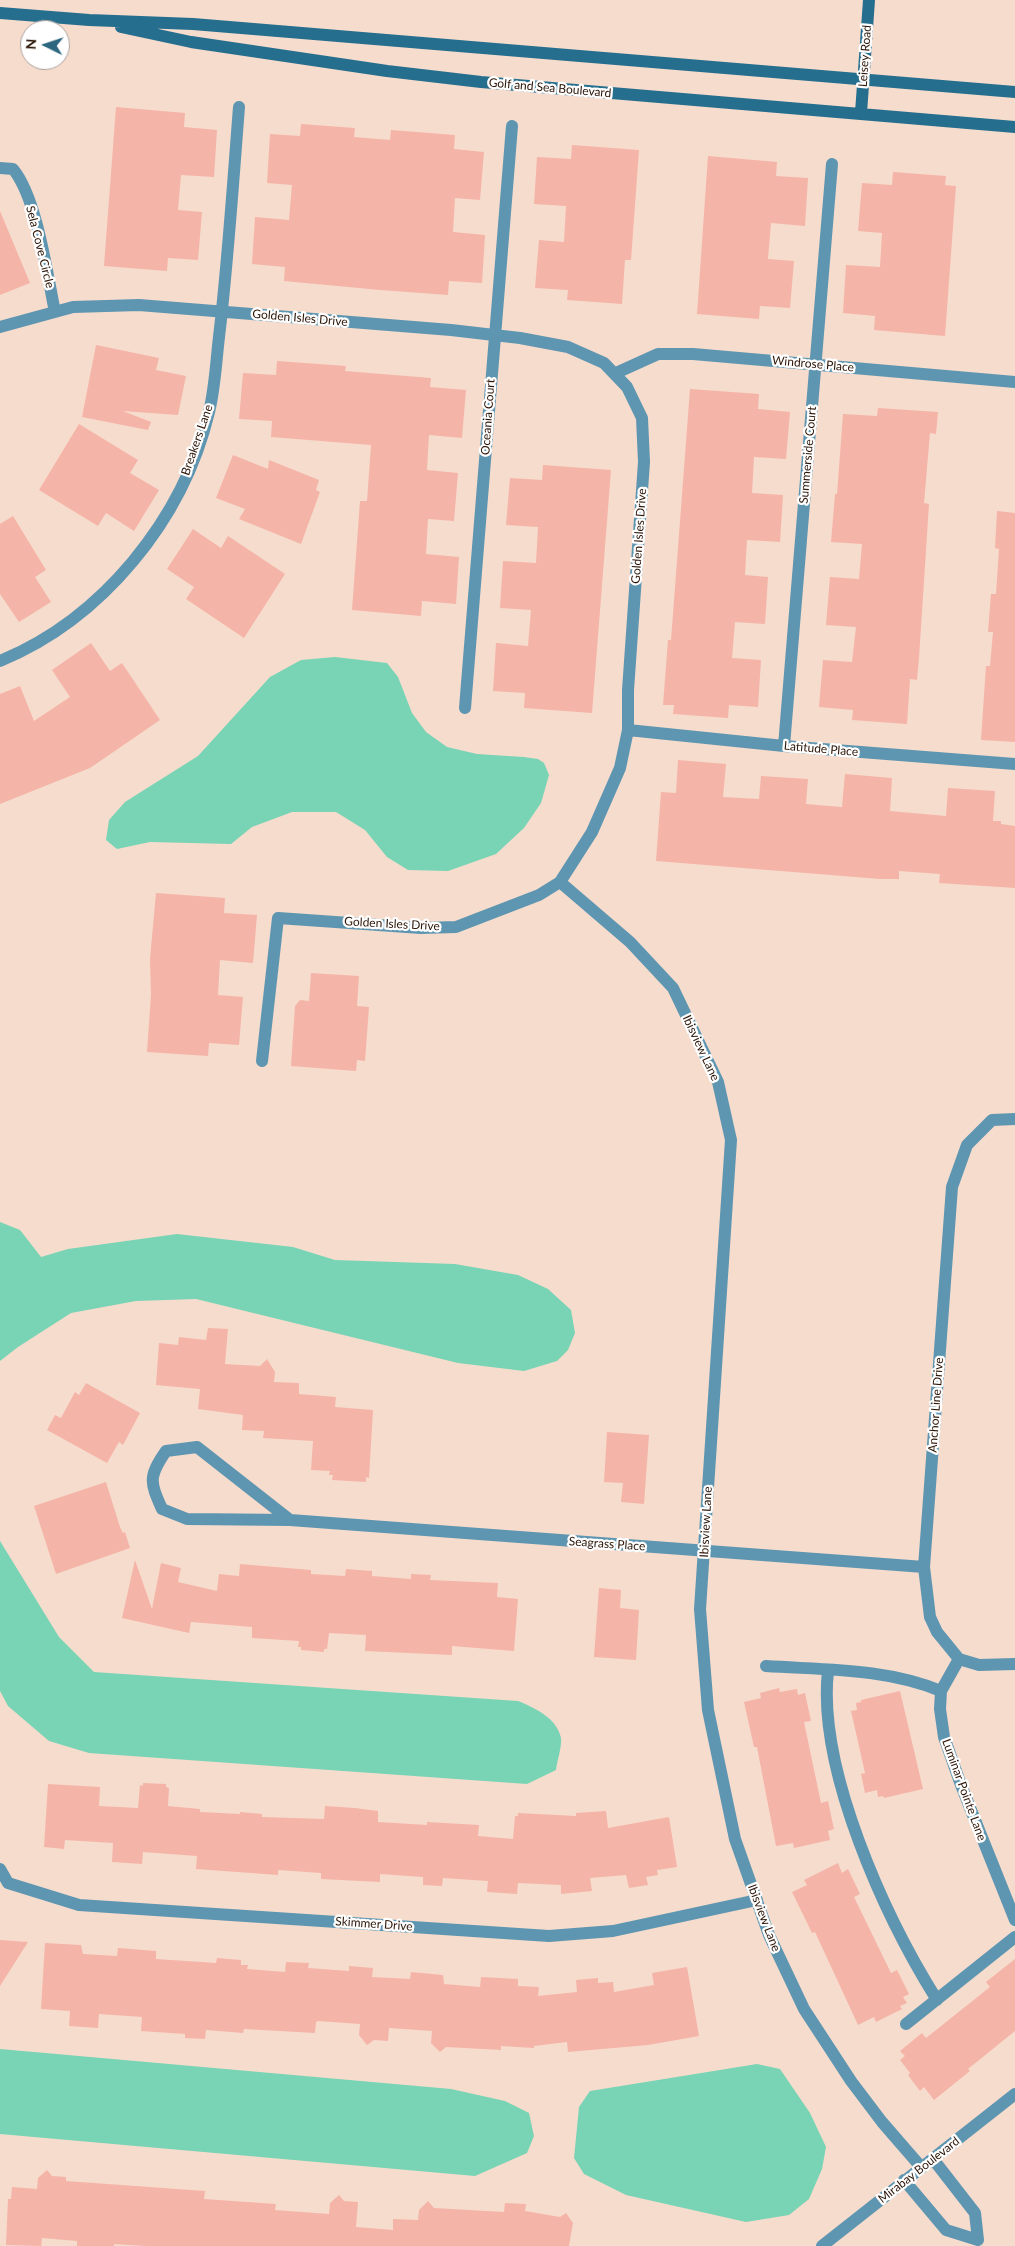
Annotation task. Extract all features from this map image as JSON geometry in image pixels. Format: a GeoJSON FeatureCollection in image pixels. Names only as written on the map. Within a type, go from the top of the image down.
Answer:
{"type":"FeatureCollection","features":[{"type":"Feature","properties":{"kind":"street","name":"Leisey Road"},"geometry":{"type":"LineString","coordinates":[[861,113],[869,0]]}},
{"type":"Feature","properties":{"kind":"street","name":"Golf and Sea Boulevard"},"geometry":{"type":"LineString","coordinates":[[0,13],[90,20],[203,24],[1015,92]]}},
{"type":"Feature","properties":{"kind":"street","name":"Golf and Sea Boulevard"},"geometry":{"type":"LineString","coordinates":[[90,20],[191,42],[387,71],[490,83],[1015,126]]}},
{"type":"Feature","properties":{"kind":"street","name":"Breakers Lane"},"geometry":{"type":"LineString","coordinates":[[0,662],[20,653],[62,627],[92,603],[129,568],[155,532],[178,494],[210,412],[222,311],[239,107]]}},
{"type":"Feature","properties":{"kind":"street","name":"Oceania Court"},"geometry":{"type":"LineString","coordinates":[[465,708],[512,126]]}},
{"type":"Feature","properties":{"kind":"street","name":"Summerside Court"},"geometry":{"type":"LineString","coordinates":[[784,746],[832,164]]}},
{"type":"Feature","properties":{"kind":"street","name":"Sela Cove Circle"},"geometry":{"type":"LineString","coordinates":[[0,168],[13,169],[21,179],[38,229],[55,312]]}},
{"type":"Feature","properties":{"kind":"street","name":"Golden Isles Drive"},"geometry":{"type":"LineString","coordinates":[[0,327],[73,307],[139,305],[494,335],[568,347],[604,363],[616,373],[627,387],[642,418],[644,462],[628,690],[628,730],[620,768],[592,832],[560,882],[539,895],[456,927],[421,928],[278,918],[262,1061]]}},
{"type":"Feature","properties":{"kind":"street","name":"Windrose Place"},"geometry":{"type":"LineString","coordinates":[[616,373],[658,354],[693,354],[1015,382]]}},
{"type":"Feature","properties":{"kind":"street","name":"Latitude Place"},"geometry":{"type":"LineString","coordinates":[[628,730],[784,746],[1015,764]]}},
{"type":"Feature","properties":{"kind":"street","name":"Ibisview Lane"},"geometry":{"type":"LineString","coordinates":[[560,882],[630,942],[673,988],[718,1082],[731,1140],[700,1609],[708,1710],[735,1838],[769,1935],[804,2009],[851,2082],[921,2167]]}},
{"type":"Feature","properties":{"kind":"street","name":"Anchor Line Drive"},"geometry":{"type":"LineString","coordinates":[[959,1659],[937,1632],[930,1617],[924,1567],[952,1187],[967,1145],[992,1120],[1015,1119]]}},
{"type":"Feature","properties":{"kind":"street","name":"Seagrass Place"},"geometry":{"type":"LineString","coordinates":[[290,1520],[198,1447],[166,1451],[156,1465],[152,1485],[162,1509],[187,1519],[290,1520],[924,1567]]}},
{"type":"Feature","properties":{"kind":"street"},"geometry":{"type":"LineString","coordinates":[[959,1659],[979,1665],[1015,1664]]}},
{"type":"Feature","properties":{"kind":"street","name":"Luminar Pointe Lane"},"geometry":{"type":"LineString","coordinates":[[959,1659],[941,1691],[940,1709],[944,1737],[961,1785],[1015,1920]]}},
{"type":"Feature","properties":{"kind":"street"},"geometry":{"type":"LineString","coordinates":[[766,1666],[890,1675],[921,1683],[941,1691]]}},
{"type":"Feature","properties":{"kind":"street"},"geometry":{"type":"LineString","coordinates":[[828,1671],[826,1690],[830,1727],[846,1798],[874,1880],[892,1920],[915,1964],[937,2000]]}},
{"type":"Feature","properties":{"kind":"street","name":"Skimmer Drive"},"geometry":{"type":"LineString","coordinates":[[0,1869],[8,1883],[79,1905],[549,1936],[613,1931],[757,1900]]}},
{"type":"Feature","properties":{"kind":"street"},"geometry":{"type":"LineString","coordinates":[[906,2024],[1015,1937]]}},
{"type":"Feature","properties":{"kind":"street","name":"Mirabay Boulevard"},"geometry":{"type":"LineString","coordinates":[[822,2246],[1015,2094]]}},
{"type":"Feature","properties":{"kind":"street"},"geometry":{"type":"LineString","coordinates":[[933,2159],[975,2213],[981,2243]]}},
{"type":"Feature","properties":{"kind":"street"},"geometry":{"type":"LineString","coordinates":[[904,2180],[946,2230],[981,2243]]}},
{"type":"Feature","properties":{"kind":"shaded area"},"geometry":{"type":"Polygon","coordinates":[[[335,657],[387,663],[398,677],[412,713],[426,732],[447,747],[477,754],[538,759],[544,763],[549,775],[541,803],[524,828],[496,854],[448,871],[408,870],[387,857],[365,830],[336,812],[292,812],[252,827],[231,844],[150,842],[117,849],[106,840],[109,820],[125,802],[198,756],[270,677],[301,660],[335,657]]]}},
{"type":"Feature","properties":{"kind":"shaded area"},"geometry":{"type":"Polygon","coordinates":[[[0,1222],[20,1230],[41,1257],[68,1249],[177,1234],[293,1247],[335,1260],[455,1264],[518,1275],[548,1289],[571,1310],[575,1333],[568,1350],[557,1361],[524,1371],[458,1363],[196,1299],[136,1301],[71,1313],[18,1347],[0,1361],[0,1222]]]}},
{"type":"Feature","properties":{"kind":"shaded area"},"geometry":{"type":"Polygon","coordinates":[[[0,1541],[59,1637],[94,1672],[518,1701],[550,1719],[559,1731],[561,1742],[556,1770],[527,1784],[89,1753],[49,1741],[8,1706],[0,1691],[0,1541]]]}},
{"type":"Feature","properties":{"kind":"shaded area"},"geometry":{"type":"Polygon","coordinates":[[[0,2049],[451,2089],[505,2101],[529,2113],[534,2136],[527,2153],[475,2176],[0,2134],[0,2049]]]}},
{"type":"Feature","properties":{"kind":"shaded area"},"geometry":{"type":"Polygon","coordinates":[[[757,2064],[780,2069],[810,2113],[826,2147],[822,2169],[809,2199],[789,2215],[746,2222],[626,2195],[584,2174],[574,2158],[579,2107],[590,2091],[757,2064]]]}},
{"type":"Feature","properties":{"kind":"building"},"geometry":{"type":"Polygon","coordinates":[[[116,107],[185,113],[184,127],[217,130],[214,177],[181,175],[178,210],[202,212],[198,260],[168,258],[167,271],[104,266],[116,107]]]}},
{"type":"Feature","properties":{"kind":"building"},"geometry":{"type":"Polygon","coordinates":[[[301,124],[355,128],[354,137],[390,140],[391,130],[455,135],[454,149],[484,152],[480,200],[455,198],[453,232],[485,235],[482,283],[449,281],[448,295],[380,290],[284,281],[285,267],[252,264],[255,217],[289,220],[292,185],[267,183],[270,134],[300,136],[301,124]]]}},
{"type":"Feature","properties":{"kind":"building"},"geometry":{"type":"Polygon","coordinates":[[[572,145],[639,150],[631,260],[625,260],[622,304],[567,300],[568,290],[535,288],[539,240],[564,242],[566,206],[534,204],[537,157],[571,159],[572,145]]]}},
{"type":"Feature","properties":{"kind":"building"},"geometry":{"type":"Polygon","coordinates":[[[708,156],[777,162],[776,176],[808,178],[805,226],[771,223],[768,259],[794,261],[790,308],[760,306],[759,319],[697,314],[708,156]]]}},
{"type":"Feature","properties":{"kind":"building"},"geometry":{"type":"Polygon","coordinates":[[[893,172],[946,176],[945,185],[956,186],[945,336],[874,330],[875,316],[843,313],[846,265],[880,267],[882,233],[858,231],[862,183],[892,185],[893,172]]]}},
{"type":"Feature","properties":{"kind":"building"},"geometry":{"type":"Polygon","coordinates":[[[0,211],[30,283],[0,295],[0,211]]]}},
{"type":"Feature","properties":{"kind":"building"},"geometry":{"type":"Polygon","coordinates":[[[96,345],[159,358],[156,370],[186,376],[178,415],[123,411],[151,422],[148,430],[82,417],[96,345]]]}},
{"type":"Feature","properties":{"kind":"building"},"geometry":{"type":"Polygon","coordinates":[[[277,361],[346,366],[345,371],[431,378],[430,387],[466,390],[462,438],[429,435],[427,470],[458,473],[454,521],[428,519],[426,554],[459,557],[456,604],[422,601],[421,616],[352,610],[360,501],[367,501],[371,445],[271,437],[272,421],[239,419],[243,373],[276,375],[277,361]]]}},
{"type":"Feature","properties":{"kind":"building"},"geometry":{"type":"Polygon","coordinates":[[[690,389],[759,394],[758,409],[790,412],[786,459],[754,457],[752,493],[783,495],[780,542],[747,540],[745,575],[768,577],[765,624],[735,622],[732,658],[761,660],[758,707],[729,705],[728,718],[673,714],[674,705],[663,705],[668,640],[671,640],[690,389]]]}},
{"type":"Feature","properties":{"kind":"building"},"geometry":{"type":"Polygon","coordinates":[[[878,408],[938,412],[936,434],[930,433],[924,503],[929,504],[919,658],[917,680],[910,679],[907,724],[852,720],[853,710],[819,707],[823,660],[852,662],[856,627],[826,625],[830,577],[859,579],[862,544],[831,542],[843,414],[877,416],[878,408]]]}},
{"type":"Feature","properties":{"kind":"building"},"geometry":{"type":"Polygon","coordinates":[[[79,424],[138,460],[130,473],[159,490],[134,531],[106,513],[98,526],[39,490],[79,424]]]}},
{"type":"Feature","properties":{"kind":"building"},"geometry":{"type":"Polygon","coordinates":[[[233,455],[268,469],[269,460],[319,480],[316,490],[320,492],[301,544],[239,519],[245,509],[216,498],[233,455]]]}},
{"type":"Feature","properties":{"kind":"building"},"geometry":{"type":"Polygon","coordinates":[[[543,465],[611,470],[592,713],[524,708],[525,693],[493,691],[496,643],[528,646],[531,610],[500,608],[503,561],[536,563],[538,527],[506,525],[510,478],[542,480],[543,465]]]}},
{"type":"Feature","properties":{"kind":"building"},"geometry":{"type":"Polygon","coordinates":[[[997,511],[1015,513],[1015,742],[981,740],[986,666],[990,666],[993,632],[988,632],[991,594],[996,594],[999,549],[995,548],[997,511]]]}},
{"type":"Feature","properties":{"kind":"building"},"geometry":{"type":"Polygon","coordinates":[[[13,516],[46,570],[35,577],[51,602],[19,622],[0,594],[0,524],[13,516]]]}},
{"type":"Feature","properties":{"kind":"building"},"geometry":{"type":"Polygon","coordinates":[[[193,529],[221,548],[228,536],[285,574],[244,638],[186,599],[194,587],[167,569],[193,529]]]}},
{"type":"Feature","properties":{"kind":"building"},"geometry":{"type":"Polygon","coordinates":[[[91,643],[110,671],[122,663],[160,720],[90,768],[0,804],[0,694],[20,686],[34,721],[70,697],[52,670],[91,643]]]}},
{"type":"Feature","properties":{"kind":"building"},"geometry":{"type":"Polygon","coordinates":[[[678,760],[726,764],[723,797],[759,799],[761,776],[808,779],[806,804],[842,807],[845,774],[892,778],[890,811],[946,816],[948,788],[995,791],[993,821],[1001,821],[1001,824],[1015,826],[1015,888],[939,883],[940,874],[899,871],[899,879],[880,879],[656,861],[661,792],[676,793],[678,760]]]}},
{"type":"Feature","properties":{"kind":"building"},"geometry":{"type":"Polygon","coordinates":[[[156,893],[225,898],[224,913],[257,915],[253,963],[220,960],[218,995],[243,997],[239,1045],[209,1043],[208,1056],[147,1052],[151,995],[150,959],[156,893]]]}},
{"type":"Feature","properties":{"kind":"building"},"geometry":{"type":"Polygon","coordinates":[[[311,973],[359,976],[357,1006],[369,1007],[365,1061],[357,1060],[356,1071],[291,1066],[295,1006],[300,1000],[309,1001],[311,973]]]}},
{"type":"Feature","properties":{"kind":"building"},"geometry":{"type":"Polygon","coordinates":[[[208,1328],[228,1329],[225,1364],[260,1366],[267,1359],[275,1372],[274,1382],[299,1383],[299,1394],[336,1397],[335,1407],[373,1410],[369,1478],[366,1477],[366,1482],[332,1480],[333,1475],[329,1475],[330,1471],[311,1470],[313,1441],[263,1438],[264,1431],[242,1430],[243,1415],[198,1409],[200,1389],[156,1385],[159,1343],[178,1345],[179,1337],[206,1340],[208,1328]]]}},
{"type":"Feature","properties":{"kind":"building"},"geometry":{"type":"Polygon","coordinates":[[[86,1383],[140,1413],[123,1445],[119,1442],[107,1463],[47,1430],[55,1415],[61,1418],[75,1392],[79,1395],[86,1383]]]}},
{"type":"Feature","properties":{"kind":"building"},"geometry":{"type":"Polygon","coordinates":[[[607,1432],[649,1435],[644,1504],[621,1502],[623,1483],[604,1482],[607,1432]]]}},
{"type":"Feature","properties":{"kind":"building"},"geometry":{"type":"Polygon","coordinates":[[[106,1482],[120,1527],[123,1533],[125,1532],[130,1548],[56,1574],[34,1506],[106,1482]]]}},
{"type":"Feature","properties":{"kind":"building"},"geometry":{"type":"Polygon","coordinates":[[[135,1560],[152,1609],[161,1563],[181,1568],[178,1582],[217,1591],[219,1574],[239,1576],[240,1564],[311,1570],[311,1574],[345,1576],[346,1569],[372,1571],[372,1576],[411,1579],[411,1574],[431,1575],[430,1580],[498,1583],[497,1597],[518,1599],[514,1651],[452,1646],[452,1655],[365,1651],[366,1635],[329,1633],[327,1649],[324,1649],[324,1652],[301,1650],[301,1647],[298,1647],[299,1641],[252,1638],[252,1627],[191,1622],[189,1633],[122,1618],[135,1560]]]}},
{"type":"Feature","properties":{"kind":"building"},"geometry":{"type":"Polygon","coordinates":[[[599,1588],[621,1590],[620,1608],[639,1610],[636,1660],[594,1657],[599,1588]]]}},
{"type":"Feature","properties":{"kind":"building"},"geometry":{"type":"Polygon","coordinates":[[[779,1688],[780,1692],[797,1689],[798,1695],[805,1693],[811,1721],[804,1722],[821,1803],[828,1801],[834,1829],[828,1831],[830,1840],[794,1848],[793,1843],[776,1846],[757,1747],[754,1747],[744,1702],[761,1698],[760,1693],[779,1688]]]}},
{"type":"Feature","properties":{"kind":"building"},"geometry":{"type":"Polygon","coordinates":[[[900,1691],[923,1789],[884,1798],[883,1796],[878,1797],[877,1790],[865,1793],[861,1774],[865,1773],[851,1711],[857,1710],[856,1703],[861,1702],[861,1700],[900,1691]]]}},
{"type":"Feature","properties":{"kind":"building"},"geometry":{"type":"Polygon","coordinates":[[[143,1783],[166,1784],[166,1787],[169,1788],[168,1806],[200,1809],[200,1812],[240,1814],[240,1812],[262,1814],[262,1817],[324,1819],[325,1806],[355,1808],[378,1811],[378,1822],[427,1825],[427,1822],[479,1825],[478,1836],[513,1839],[515,1816],[518,1816],[518,1813],[576,1816],[576,1813],[606,1811],[608,1828],[669,1817],[677,1867],[657,1870],[658,1875],[646,1877],[648,1885],[629,1888],[626,1875],[590,1878],[592,1891],[561,1894],[561,1885],[518,1883],[517,1894],[487,1892],[488,1881],[443,1878],[442,1886],[423,1885],[423,1877],[380,1874],[380,1882],[321,1879],[321,1873],[278,1870],[278,1875],[196,1869],[197,1856],[143,1852],[142,1864],[112,1862],[113,1843],[65,1840],[64,1849],[44,1847],[48,1784],[100,1787],[99,1806],[138,1808],[140,1785],[143,1786],[143,1783]]]}},
{"type":"Feature","properties":{"kind":"building"},"geometry":{"type":"Polygon","coordinates":[[[838,1863],[842,1873],[848,1869],[860,1894],[854,1897],[891,1973],[897,1970],[909,1994],[903,1997],[907,2003],[900,2006],[902,2009],[876,2022],[874,2017],[858,2025],[815,1932],[812,1933],[792,1892],[807,1885],[804,1880],[838,1863]]]}},
{"type":"Feature","properties":{"kind":"building"},"geometry":{"type":"Polygon","coordinates":[[[0,1940],[28,1942],[0,1986],[0,1940]]]}},
{"type":"Feature","properties":{"kind":"building"},"geometry":{"type":"Polygon","coordinates":[[[45,1943],[81,1945],[83,1954],[117,1956],[118,1948],[156,1951],[156,1959],[216,1963],[217,1958],[241,1960],[241,1965],[248,1965],[247,1969],[285,1972],[286,1962],[309,1963],[308,1968],[349,1971],[349,1966],[373,1968],[372,1977],[410,1979],[411,1972],[443,1975],[444,1984],[480,1987],[481,1977],[518,1979],[518,1986],[539,1987],[538,1996],[577,1992],[576,1980],[598,1978],[598,1983],[613,1982],[614,1992],[654,1985],[652,1973],[687,1967],[699,2036],[648,2045],[568,2052],[567,2042],[534,2046],[534,2048],[501,2046],[501,2050],[446,2047],[440,2052],[431,2043],[432,2031],[389,2028],[388,2041],[374,2040],[367,2045],[359,2035],[360,2024],[318,2021],[316,2022],[315,2033],[244,2029],[243,2033],[206,2030],[205,2039],[185,2038],[185,2034],[141,2031],[142,2017],[99,2014],[98,2028],[69,2026],[70,2011],[41,2009],[45,1943]]]}},
{"type":"Feature","properties":{"kind":"building"},"geometry":{"type":"Polygon","coordinates":[[[1015,1959],[1015,2031],[968,2069],[970,2071],[934,2100],[924,2087],[920,2091],[900,2060],[905,2056],[900,2051],[922,2033],[926,2038],[990,1987],[986,1982],[1015,1959]]]}},
{"type":"Feature","properties":{"kind":"building"},"geometry":{"type":"Polygon","coordinates":[[[47,2170],[52,2176],[66,2177],[66,2181],[205,2191],[204,2199],[276,2204],[275,2210],[329,2214],[330,2203],[339,2195],[344,2201],[358,2202],[356,2227],[393,2230],[393,2219],[418,2220],[419,2210],[428,2201],[434,2208],[504,2212],[505,2203],[526,2204],[525,2211],[560,2217],[566,2213],[573,2223],[569,2246],[145,2246],[114,2244],[114,2246],[77,2246],[77,2241],[42,2238],[41,2246],[6,2245],[8,2199],[11,2199],[12,2187],[37,2189],[38,2178],[47,2170]]]}}]}
